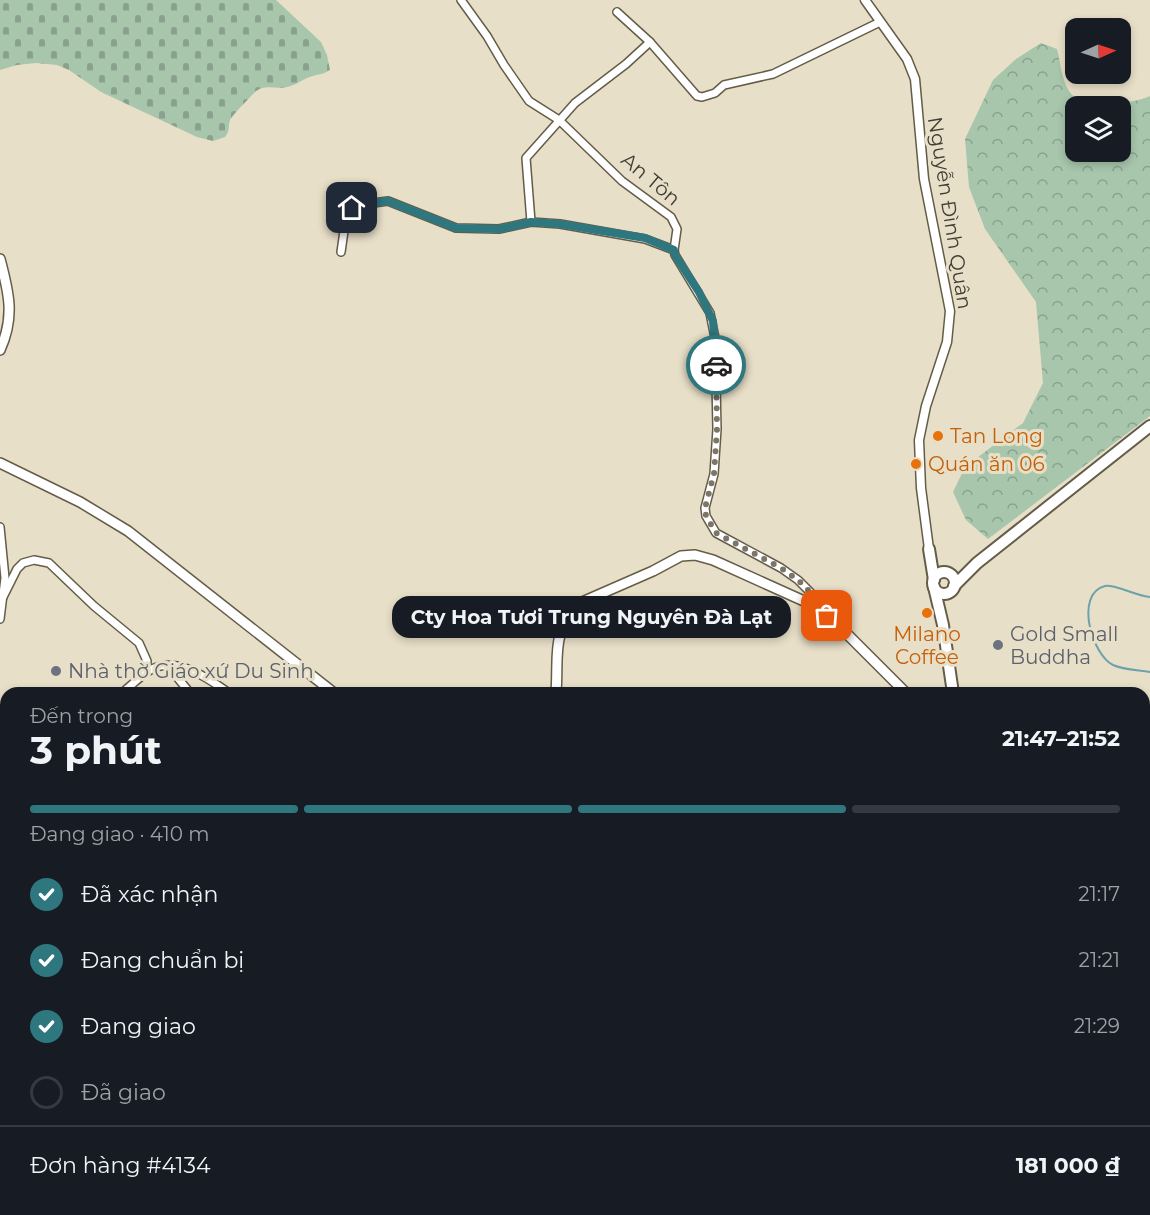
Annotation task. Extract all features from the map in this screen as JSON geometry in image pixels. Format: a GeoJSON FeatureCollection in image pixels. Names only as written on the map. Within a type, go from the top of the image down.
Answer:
{"type":"FeatureCollection","features":[{"type":"Feature","properties":{"kind":"main road"},"geometry":{"type":"LineString","coordinates":[[0,259],[10,311],[8,330],[0,350]]}},
{"type":"Feature","properties":{"kind":"main road"},"geometry":{"type":"LineString","coordinates":[[934,583],[943,593],[952,589],[977,563],[1150,426]]}},
{"type":"Feature","properties":{"kind":"main road"},"geometry":{"type":"LineString","coordinates":[[0,463],[80,502],[128,531],[326,687]]}},
{"type":"Feature","properties":{"kind":"main road"},"geometry":{"type":"LineString","coordinates":[[929,549],[937,564],[954,579],[945,607],[943,625]]}},
{"type":"Feature","properties":{"kind":"main road"},"geometry":{"type":"LineString","coordinates":[[929,549],[952,687]]}},
{"type":"Feature","properties":{"kind":"main road"},"geometry":{"type":"LineString","coordinates":[[556,687],[557,649],[561,628],[569,613],[582,602],[653,571],[681,556],[695,555],[713,560],[815,606]]}},
{"type":"Feature","properties":{"kind":"main road"},"geometry":{"type":"LineString","coordinates":[[934,583],[938,574],[959,572],[977,563]]}},
{"type":"Feature","properties":{"kind":"main road","name":"An Tôn"},"geometry":{"type":"LineString","coordinates":[[815,606],[840,627],[900,687]]}},
{"type":"Feature","properties":{"kind":"street","name":"An Tôn"},"geometry":{"type":"LineString","coordinates":[[461,0],[488,36],[504,65],[529,101],[559,120],[622,181],[671,217],[677,229],[674,250],[710,313],[716,338],[717,440],[714,474],[705,508],[706,516],[716,533],[781,568],[798,580],[810,592],[815,606]]}},
{"type":"Feature","properties":{"kind":"street","name":"Nguyễn Đình Quân"},"geometry":{"type":"LineString","coordinates":[[865,0],[907,60],[915,79],[924,178],[950,311],[947,342],[926,406],[919,440],[921,488],[929,549]]}},
{"type":"Feature","properties":{"kind":"street"},"geometry":{"type":"LineString","coordinates":[[617,12],[650,42],[698,96],[702,97],[715,93],[724,85],[773,74],[880,22]]}},
{"type":"Feature","properties":{"kind":"street"},"geometry":{"type":"LineString","coordinates":[[531,222],[525,158],[575,103],[626,64],[650,42]]}},
{"type":"Feature","properties":{"kind":"street"},"geometry":{"type":"LineString","coordinates":[[341,252],[346,217],[352,208],[366,203],[388,201],[456,228],[499,229],[531,222],[560,224],[645,238],[674,250]]}},
{"type":"Feature","properties":{"kind":"street"},"geometry":{"type":"LineString","coordinates":[[0,527],[5,578],[0,620]]}},
{"type":"Feature","properties":{"kind":"street"},"geometry":{"type":"LineString","coordinates":[[3,597],[16,569],[23,563],[34,560],[49,563],[94,606],[139,643],[147,660],[146,673]]}},
{"type":"Feature","properties":{"kind":"street"},"geometry":{"type":"LineString","coordinates":[[168,666],[185,687]]}},
{"type":"Feature","properties":{"kind":"street"},"geometry":{"type":"LineString","coordinates":[[134,687],[152,669],[168,666],[193,670],[221,687]]}},
{"type":"Feature","properties":{"kind":"green space"},"geometry":{"type":"Polygon","coordinates":[[[0,0],[276,0],[321,42],[330,70],[291,86],[259,89],[231,118],[225,137],[213,141],[197,137],[101,92],[69,70],[57,65],[36,63],[0,70],[0,0]]]}},
{"type":"Feature","properties":{"kind":"green space"},"geometry":{"type":"Polygon","coordinates":[[[1041,43],[1057,49],[1065,84],[1074,96],[1065,96],[1065,162],[1131,162],[1131,101],[1150,96],[1150,416],[988,539],[966,520],[953,492],[965,467],[1023,423],[1043,383],[1036,302],[985,229],[969,187],[965,139],[993,80],[1016,59],[1041,43]]]}},
{"type":"Feature","properties":{"kind":"waterway"},"geometry":{"type":"LineString","coordinates":[[1150,597],[1105,586],[1096,591],[1090,600],[1088,612],[1093,638],[1105,659],[1117,667],[1150,672]]}},
{"type":"Feature","properties":{"kind":"way so far"},"geometry":{"type":"LineString","coordinates":[[716,365],[717,429],[714,474],[705,508],[706,516],[716,533],[781,568],[798,580],[810,592],[815,606],[827,616]]}},
{"type":"Feature","properties":{"kind":"place","name":"Tan Long"},"geometry":{"type":"Point","coordinates":[938,436]}},
{"type":"Feature","properties":{"kind":"place","name":"Quán ăn 06"},"geometry":{"type":"Point","coordinates":[916,464]}},
{"type":"Feature","properties":{"kind":"place","name":"Milano Coffee"},"geometry":{"type":"Point","coordinates":[927,613]}},
{"type":"Feature","properties":{"kind":"place","name":"Cty Hoa Tươi Trung Nguyên Đà Lạt"},"geometry":{"type":"Point","coordinates":[827,616]}},
{"type":"Feature","properties":{"kind":"place","name":"Gold Small Buddha"},"geometry":{"type":"Point","coordinates":[998,645]}},
{"type":"Feature","properties":{"kind":"place","name":"Nhà thờ Giáo xứ Du Sinh"},"geometry":{"type":"Point","coordinates":[56,671]}},
{"type":"Feature","properties":{"kind":"route"},"geometry":{"type":"LineString","coordinates":[[352,208],[388,201],[456,228],[499,229],[531,222],[560,224],[645,238],[674,250],[713,321],[716,338],[716,365]]}}]}
